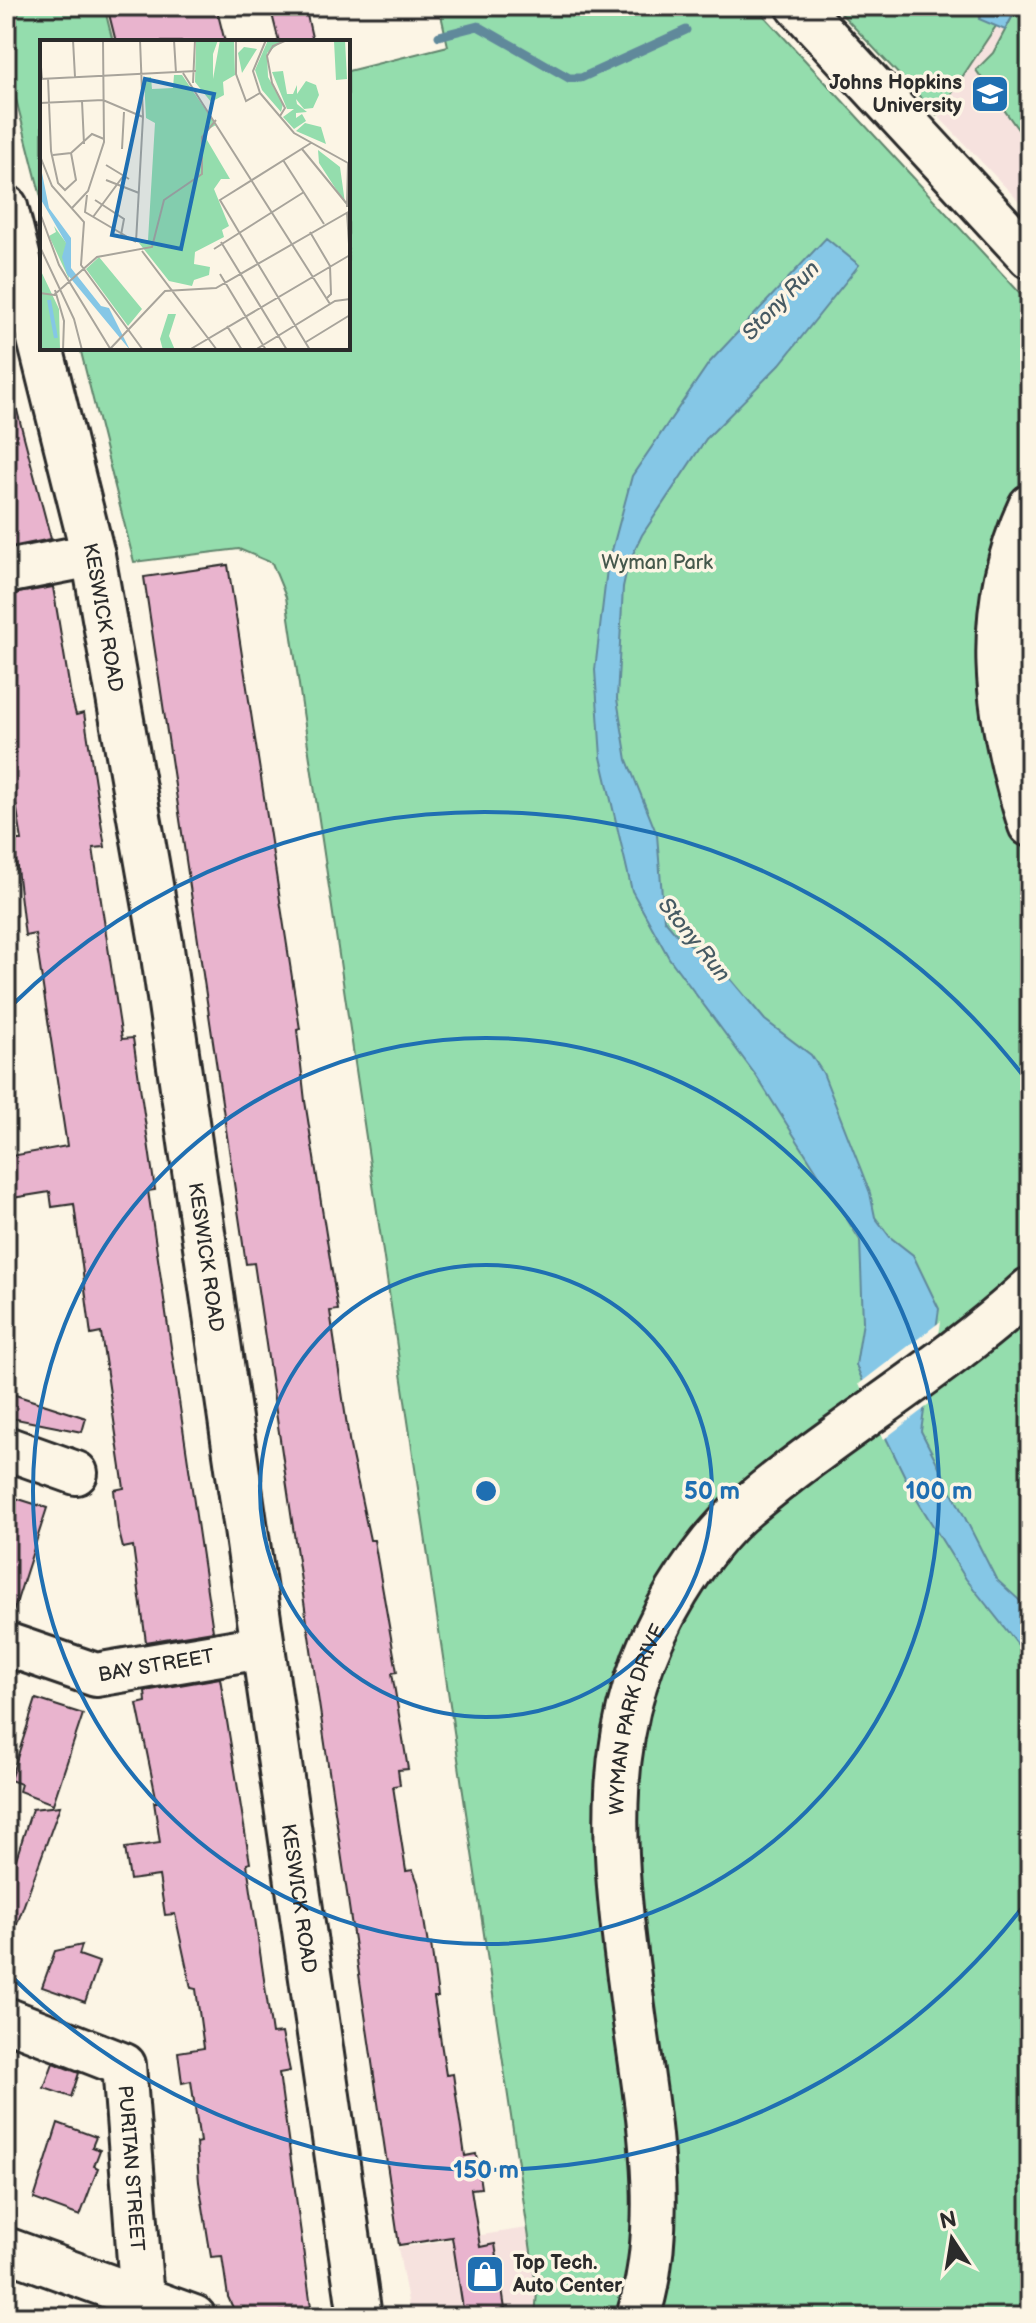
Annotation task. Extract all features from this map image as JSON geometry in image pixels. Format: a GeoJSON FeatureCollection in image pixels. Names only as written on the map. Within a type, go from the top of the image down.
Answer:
{"type":"FeatureCollection","features":[{"type":"Feature","properties":{"kind":"street"},"geometry":{"type":"LineString","coordinates":[[798,6],[1030,257]]}},
{"type":"Feature","properties":{"kind":"street","name":"KESWICK ROAD"},"geometry":{"type":"LineString","coordinates":[[6,207],[40,343]]}},
{"type":"Feature","properties":{"kind":"street","name":"KESWICK ROAD"},"geometry":{"type":"LineString","coordinates":[[42,350],[93,555],[161,942],[360,2317]]}},
{"type":"Feature","properties":{"kind":"street"},"geometry":{"type":"LineString","coordinates":[[1030,506],[1007,573],[997,651],[1000,705],[1007,748],[1030,825]]}},
{"type":"Feature","properties":{"kind":"street"},"geometry":{"type":"LineString","coordinates":[[6,572],[93,555]]}},
{"type":"Feature","properties":{"kind":"street","name":"WYMAN PARK DRIVE"},"geometry":{"type":"LineString","coordinates":[[638,2317],[650,2260],[653,2206],[648,2123],[617,1876],[615,1788],[622,1729],[640,1668],[670,1604],[703,1554],[742,1510],[1024,1295]]}},
{"type":"Feature","properties":{"kind":"street"},"geometry":{"type":"LineString","coordinates":[[6,1448],[76,1473]]}},
{"type":"Feature","properties":{"kind":"street","name":"BAY STREET"},"geometry":{"type":"LineString","coordinates":[[6,1644],[96,1675],[262,1647]]}},
{"type":"Feature","properties":{"kind":"street","name":"PURITAN STREET"},"geometry":{"type":"LineString","coordinates":[[6,2019],[124,2065],[142,2300]]}},
{"type":"Feature","properties":{"kind":"street"},"geometry":{"type":"LineString","coordinates":[[6,2249],[194,2317]]}},
{"type":"Feature","properties":{"kind":"shaded area","name":"Johns Hopkins University"},"geometry":{"type":"Polygon","coordinates":[[[1004,6],[1030,6],[1030,213],[937,115],[1004,6]]]}},
{"type":"Feature","properties":{"kind":"shaded area"},"geometry":{"type":"Polygon","coordinates":[[[527,2228],[537,2292],[535,2317],[411,2317],[398,2248],[527,2228]]]}},
{"type":"Feature","properties":{"kind":"green space"},"geometry":{"type":"Polygon","coordinates":[[[6,6],[104,6],[112,40],[40,40],[40,193],[6,60],[6,6]]]}},
{"type":"Feature","properties":{"kind":"green space","name":"Wyman Park"},"geometry":{"type":"Polygon","coordinates":[[[439,6],[755,6],[1030,304],[1030,2317],[535,2317],[537,2292],[286,597],[272,563],[239,549],[134,562],[81,350],[350,350],[350,70],[448,46],[439,6]]]}},
{"type":"Feature","properties":{"kind":"green space"},"geometry":{"type":"Polygon","coordinates":[[[834,6],[1004,6],[996,26],[937,115],[834,6]]]}},
{"type":"Feature","properties":{"kind":"green space"},"geometry":{"type":"Polygon","coordinates":[[[1018,6],[1030,6],[1030,129],[1022,135],[976,70],[993,53],[1018,6]]]}},
{"type":"Feature","properties":{"kind":"water"},"geometry":{"type":"Polygon","coordinates":[[[986,6],[1018,6],[1005,30],[979,19],[986,6]]]}},
{"type":"Feature","properties":{"kind":"water","name":"Stony Run"},"geometry":{"type":"Polygon","coordinates":[[[826,238],[859,265],[780,364],[706,439],[642,535],[628,564],[623,587],[617,699],[627,760],[657,835],[664,919],[678,936],[718,964],[765,1020],[811,1055],[823,1073],[870,1193],[875,1217],[890,1237],[913,1255],[939,1309],[921,1431],[996,1579],[1030,1610],[1030,1660],[966,1579],[914,1495],[887,1440],[856,1365],[863,1322],[860,1240],[757,1077],[669,958],[632,891],[601,757],[595,670],[607,569],[632,476],[709,363],[826,238]]]}},
{"type":"Feature","properties":{"kind":"pier"},"geometry":{"type":"Polygon","coordinates":[[[941,1321],[929,1405],[883,1440],[859,1384],[941,1321]]]}},
{"type":"Feature","properties":{"kind":"building"},"geometry":{"type":"Polygon","coordinates":[[[107,6],[216,6],[224,40],[116,40],[107,6]]]}},
{"type":"Feature","properties":{"kind":"building"},"geometry":{"type":"Polygon","coordinates":[[[270,6],[305,6],[313,40],[278,40],[270,6]]]}},
{"type":"Feature","properties":{"kind":"building"},"geometry":{"type":"Polygon","coordinates":[[[14,399],[51,539],[6,548],[6,400],[14,399]]]}},
{"type":"Feature","properties":{"kind":"building"},"geometry":{"type":"Polygon","coordinates":[[[228,565],[300,1029],[297,1030],[305,1101],[338,1310],[330,1311],[350,1446],[370,1540],[374,1540],[397,1672],[392,1673],[408,1769],[398,1770],[400,1785],[393,1786],[406,1871],[413,1870],[418,1883],[428,1945],[431,1944],[438,1997],[434,1997],[446,2075],[453,2074],[465,2156],[476,2154],[481,2188],[471,2189],[480,2247],[495,2244],[505,2309],[464,2315],[452,2237],[399,2245],[254,1263],[246,1264],[144,577],[228,565]]]}},
{"type":"Feature","properties":{"kind":"building"},"geometry":{"type":"Polygon","coordinates":[[[53,587],[71,696],[76,715],[84,713],[105,847],[93,848],[122,1039],[133,1038],[155,1190],[148,1191],[213,1631],[146,1642],[133,1546],[123,1548],[118,1528],[114,1490],[124,1488],[101,1333],[91,1335],[74,1204],[52,1207],[50,1192],[6,1199],[6,1157],[67,1146],[35,934],[25,936],[15,840],[22,840],[6,744],[6,595],[53,587]]]}},
{"type":"Feature","properties":{"kind":"building"},"geometry":{"type":"Polygon","coordinates":[[[6,1392],[86,1418],[82,1432],[6,1417],[6,1392]]]}},
{"type":"Feature","properties":{"kind":"building"},"geometry":{"type":"Polygon","coordinates":[[[6,1495],[47,1508],[11,1619],[6,1618],[6,1495]]]}},
{"type":"Feature","properties":{"kind":"building"},"geometry":{"type":"Polygon","coordinates":[[[220,1678],[250,1863],[247,1864],[272,2034],[282,2033],[290,2071],[279,2073],[311,2307],[245,2317],[244,2308],[234,2310],[228,2297],[222,2256],[211,2257],[199,2182],[196,2143],[200,2142],[191,2081],[182,2083],[178,2052],[204,2048],[196,1989],[191,1988],[175,1914],[165,1915],[159,1876],[130,1880],[125,1848],[160,1843],[154,1802],[157,1802],[137,1704],[146,1702],[145,1691],[220,1678]]]}},
{"type":"Feature","properties":{"kind":"building"},"geometry":{"type":"Polygon","coordinates":[[[36,1699],[83,1714],[53,1804],[19,1791],[21,1784],[10,1780],[36,1699]]]}},
{"type":"Feature","properties":{"kind":"building"},"geometry":{"type":"Polygon","coordinates":[[[60,1806],[9,1946],[6,1945],[6,1856],[16,1859],[32,1809],[60,1806]]]}},
{"type":"Feature","properties":{"kind":"building"},"geometry":{"type":"Polygon","coordinates":[[[82,1945],[79,1955],[99,1962],[85,2002],[42,1987],[55,1951],[82,1945]]]}},
{"type":"Feature","properties":{"kind":"building"},"geometry":{"type":"Polygon","coordinates":[[[53,2063],[79,2073],[71,2097],[44,2088],[53,2063]]]}},
{"type":"Feature","properties":{"kind":"building"},"geometry":{"type":"Polygon","coordinates":[[[58,2123],[96,2137],[92,2147],[100,2150],[94,2166],[98,2168],[80,2216],[34,2199],[58,2123]]]}},
{"type":"Feature","properties":{"kind":"waterway"},"geometry":{"type":"LineString","coordinates":[[439,36],[478,26],[569,78],[581,78],[686,30]]}},
{"type":"Feature","properties":{"kind":"place","name":"Johns Hopkins University"},"geometry":{"type":"Point","coordinates":[990,94]}},
{"type":"Feature","properties":{"kind":"place","name":"Top Tech. Auto Center"},"geometry":{"type":"Point","coordinates":[485,2274]}}]}
